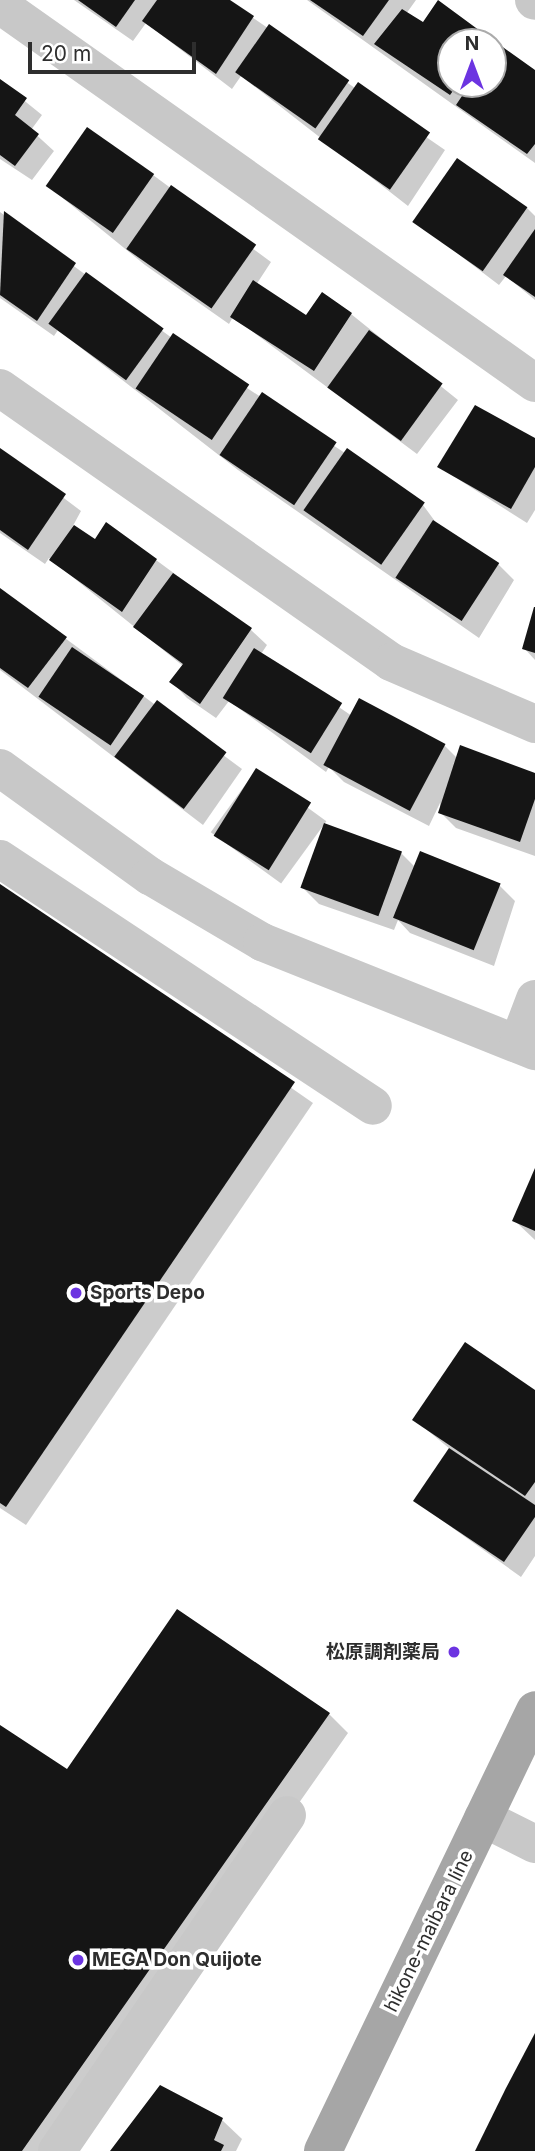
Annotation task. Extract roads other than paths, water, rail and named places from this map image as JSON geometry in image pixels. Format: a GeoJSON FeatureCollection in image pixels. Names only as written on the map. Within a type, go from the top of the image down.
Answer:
{"type":"FeatureCollection","features":[{"type":"Feature","properties":{"kind":"main road","name":"hikone-maibara line"},"geometry":{"type":"LineString","coordinates":[[323,2151],[535,1710]]}},
{"type":"Feature","properties":{"kind":"street"},"geometry":{"type":"LineString","coordinates":[[0,5],[535,383]]}},
{"type":"Feature","properties":{"kind":"street"},"geometry":{"type":"LineString","coordinates":[[0,388],[391,662],[535,724]]}},
{"type":"Feature","properties":{"kind":"street"},"geometry":{"type":"LineString","coordinates":[[0,768],[150,876],[262,942],[526,1047],[535,999]]}},
{"type":"Feature","properties":{"kind":"street"},"geometry":{"type":"LineString","coordinates":[[0,859],[373,1106]]}},
{"type":"Feature","properties":{"kind":"street"},"geometry":{"type":"LineString","coordinates":[[57,2151],[287,1815]]}},
{"type":"Feature","properties":{"kind":"street"},"geometry":{"type":"LineString","coordinates":[[484,1818],[535,1844]]}},
{"type":"Feature","properties":{"kind":"place","name":"Sports Depo"},"geometry":{"type":"Point","coordinates":[76,1293]}},
{"type":"Feature","properties":{"kind":"place","name":"松原調剤薬局"},"geometry":{"type":"Point","coordinates":[454,1652]}},
{"type":"Feature","properties":{"kind":"place","name":"MEGA Don Quijote"},"geometry":{"type":"Point","coordinates":[78,1960]}}]}
